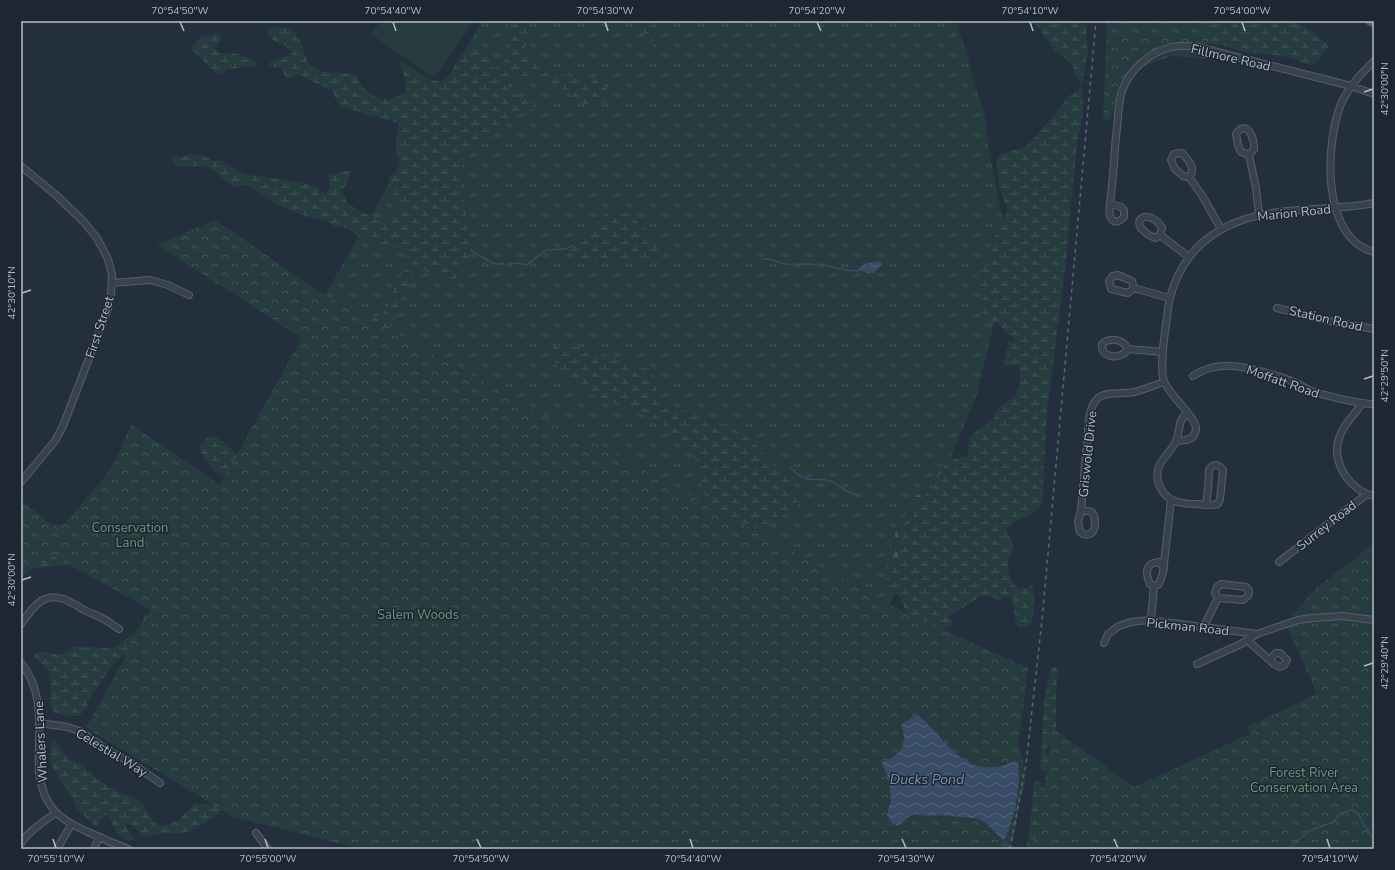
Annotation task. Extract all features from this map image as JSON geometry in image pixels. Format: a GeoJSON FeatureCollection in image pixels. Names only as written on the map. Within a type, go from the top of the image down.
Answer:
{"type":"FeatureCollection","features":[{"type":"Feature","properties":{"kind":"main road"},"geometry":{"type":"LineString","coordinates":[[1370,21],[1374,23]]}},
{"type":"Feature","properties":{"kind":"street","name":"Fillmore Road"},"geometry":{"type":"LineString","coordinates":[[1110,204],[1122,92],[1135,69],[1155,53],[1171,47],[1198,47],[1351,86],[1374,94]]}},
{"type":"Feature","properties":{"kind":"street"},"geometry":{"type":"LineString","coordinates":[[1374,61],[1351,86],[1342,104],[1334,124],[1331,150],[1331,176],[1335,208],[1342,226],[1352,240],[1365,250],[1374,252]]}},
{"type":"Feature","properties":{"kind":"street"},"geometry":{"type":"LineString","coordinates":[[1249,155],[1256,182],[1259,215]]}},
{"type":"Feature","properties":{"kind":"street","name":"First Street"},"geometry":{"type":"LineString","coordinates":[[21,166],[57,196],[97,238],[108,259],[112,275],[108,309],[63,426],[55,441],[21,482]]}},
{"type":"Feature","properties":{"kind":"street"},"geometry":{"type":"LineString","coordinates":[[1189,177],[1203,197],[1221,229]]}},
{"type":"Feature","properties":{"kind":"street","name":"Marion Road"},"geometry":{"type":"LineString","coordinates":[[1164,382],[1162,374],[1163,352],[1169,298],[1177,278],[1189,257],[1202,243],[1221,229],[1259,215],[1374,203]]}},
{"type":"Feature","properties":{"kind":"street"},"geometry":{"type":"LineString","coordinates":[[1160,235],[1189,257]]}},
{"type":"Feature","properties":{"kind":"street"},"geometry":{"type":"LineString","coordinates":[[112,283],[150,280],[168,285],[189,295]]}},
{"type":"Feature","properties":{"kind":"street"},"geometry":{"type":"LineString","coordinates":[[1134,288],[1169,298]]}},
{"type":"Feature","properties":{"kind":"street","name":"Station Road"},"geometry":{"type":"LineString","coordinates":[[1277,308],[1329,321],[1374,329]]}},
{"type":"Feature","properties":{"kind":"street"},"geometry":{"type":"LineString","coordinates":[[1128,349],[1163,352]]}},
{"type":"Feature","properties":{"kind":"street","name":"Moffatt Road"},"geometry":{"type":"LineString","coordinates":[[1193,376],[1202,371],[1216,367],[1239,366],[1291,380],[1309,390],[1362,404],[1374,404]]}},
{"type":"Feature","properties":{"kind":"street"},"geometry":{"type":"LineString","coordinates":[[1164,382],[1194,422],[1196,432],[1193,436],[1187,440],[1176,441]]}},
{"type":"Feature","properties":{"kind":"street","name":"Griswold Drive"},"geometry":{"type":"LineString","coordinates":[[1081,510],[1089,419],[1095,400],[1108,393],[1135,392],[1164,382]]}},
{"type":"Feature","properties":{"kind":"street"},"geometry":{"type":"LineString","coordinates":[[1362,404],[1341,433],[1337,449],[1340,465],[1349,481],[1367,494]]}},
{"type":"Feature","properties":{"kind":"street"},"geometry":{"type":"LineString","coordinates":[[1187,413],[1182,418],[1176,441],[1161,464],[1158,475],[1160,487],[1171,500],[1212,506],[1218,504],[1220,499],[1223,470],[1216,465],[1210,467],[1209,470],[1206,505]]}},
{"type":"Feature","properties":{"kind":"street","name":"Surrey Road"},"geometry":{"type":"LineString","coordinates":[[1279,562],[1367,494],[1374,496]]}},
{"type":"Feature","properties":{"kind":"street"},"geometry":{"type":"LineString","coordinates":[[1151,620],[1154,586],[1158,584],[1164,568],[1171,500]]}},
{"type":"Feature","properties":{"kind":"street"},"geometry":{"type":"LineString","coordinates":[[1154,586],[1150,584],[1148,580],[1146,575],[1147,569],[1150,565],[1160,562],[1164,568]]}},
{"type":"Feature","properties":{"kind":"street"},"geometry":{"type":"LineString","coordinates":[[1221,584],[1246,587],[1249,591],[1248,596],[1243,600],[1218,598],[1215,593],[1217,587],[1221,584]]}},
{"type":"Feature","properties":{"kind":"street"},"geometry":{"type":"LineString","coordinates":[[21,624],[39,603],[52,598],[66,600],[73,603],[119,629]]}},
{"type":"Feature","properties":{"kind":"street"},"geometry":{"type":"LineString","coordinates":[[1204,626],[1218,598]]}},
{"type":"Feature","properties":{"kind":"street","name":"Pickman Road"},"geometry":{"type":"LineString","coordinates":[[1197,664],[1257,634],[1298,620],[1342,616],[1374,620]]}},
{"type":"Feature","properties":{"kind":"street","name":"Pickman Road"},"geometry":{"type":"LineString","coordinates":[[1104,643],[1108,634],[1122,625],[1130,622],[1151,620],[1257,634]]}},
{"type":"Feature","properties":{"kind":"street"},"geometry":{"type":"LineString","coordinates":[[1247,640],[1270,659]]}},
{"type":"Feature","properties":{"kind":"street","name":"Whalers Lane"},"geometry":{"type":"LineString","coordinates":[[21,663],[29,673],[38,701],[38,755],[40,783],[47,800],[56,813],[72,826],[128,849]]}},
{"type":"Feature","properties":{"kind":"street","name":"Celestial Way"},"geometry":{"type":"LineString","coordinates":[[39,723],[68,727],[82,732],[160,783]]}},
{"type":"Feature","properties":{"kind":"street"},"geometry":{"type":"LineString","coordinates":[[21,843],[34,829],[56,813]]}},
{"type":"Feature","properties":{"kind":"street"},"geometry":{"type":"LineString","coordinates":[[57,849],[72,826]]}},
{"type":"Feature","properties":{"kind":"street"},"geometry":{"type":"LineString","coordinates":[[256,833],[268,849]]}},
{"type":"Feature","properties":{"kind":"street"},"geometry":{"type":"LineString","coordinates":[[94,849],[99,837]]}},
{"type":"Feature","properties":{"kind":"green space"},"geometry":{"type":"Polygon","coordinates":[[[381,21],[474,21],[434,78],[371,34],[381,21]]]}},
{"type":"Feature","properties":{"kind":"green space"},"geometry":{"type":"Polygon","coordinates":[[[482,21],[956,21],[985,115],[988,144],[1010,258],[977,394],[890,605],[325,295],[482,21]]]}},
{"type":"Feature","properties":{"kind":"green space"},"geometry":{"type":"Polygon","coordinates":[[[508,21],[527,21],[530,44],[522,49],[534,60],[538,67],[566,76],[598,79],[607,88],[607,95],[603,104],[596,107],[574,100],[568,91],[537,77],[528,79],[509,79],[507,81],[509,89],[531,102],[534,110],[530,113],[518,114],[510,117],[494,137],[469,149],[465,154],[462,176],[470,251],[464,267],[452,283],[421,269],[416,270],[406,301],[392,322],[390,332],[390,349],[244,245],[368,322],[383,313],[389,306],[395,284],[405,270],[409,252],[408,247],[403,245],[393,249],[361,239],[349,229],[335,226],[325,220],[308,217],[277,205],[247,185],[235,188],[210,169],[200,166],[181,167],[172,159],[173,156],[182,157],[190,154],[197,156],[203,155],[213,161],[219,160],[243,174],[300,182],[315,186],[322,192],[326,193],[330,188],[329,175],[350,171],[350,177],[343,190],[344,197],[348,203],[373,217],[390,217],[396,213],[398,205],[389,179],[390,176],[400,171],[396,146],[398,123],[342,107],[331,90],[299,75],[287,79],[281,68],[271,67],[269,65],[271,61],[290,55],[291,52],[285,46],[273,41],[270,38],[268,29],[276,27],[291,28],[300,40],[308,63],[312,67],[324,72],[354,74],[361,85],[371,94],[379,98],[388,99],[398,96],[406,90],[405,79],[399,61],[427,78],[438,81],[444,80],[448,77],[457,61],[466,52],[472,49],[482,48],[487,50],[492,57],[493,68],[497,68],[510,56],[508,21]]]}},
{"type":"Feature","properties":{"kind":"green space"},"geometry":{"type":"Polygon","coordinates":[[[637,21],[657,21],[653,36],[653,53],[651,53],[637,21]]]}},
{"type":"Feature","properties":{"kind":"green space"},"geometry":{"type":"Polygon","coordinates":[[[1009,21],[1087,21],[1086,35],[1088,53],[1083,83],[1081,84],[1075,75],[1072,64],[1056,52],[1045,39],[1040,29],[1033,22],[1012,23],[1009,21]]]}},
{"type":"Feature","properties":{"kind":"green space"},"geometry":{"type":"Polygon","coordinates":[[[1107,21],[1209,21],[1207,59],[1172,56],[1154,62],[1129,74],[1119,85],[1111,119],[1103,122],[1107,21]]]}},
{"type":"Feature","properties":{"kind":"green space"},"geometry":{"type":"Polygon","coordinates":[[[1126,21],[1292,21],[1311,31],[1329,46],[1313,65],[1302,63],[1292,58],[1268,54],[1246,53],[1225,46],[1193,41],[1126,21]]]}},
{"type":"Feature","properties":{"kind":"green space"},"geometry":{"type":"Polygon","coordinates":[[[219,34],[221,39],[215,47],[217,51],[247,57],[256,63],[254,66],[228,69],[220,74],[217,74],[190,48],[201,37],[219,34]]]}},
{"type":"Feature","properties":{"kind":"green space"},"geometry":{"type":"Polygon","coordinates":[[[1081,84],[1083,114],[1077,144],[1065,271],[1047,409],[1042,504],[1035,511],[1013,523],[1007,530],[1013,546],[1013,551],[1008,563],[1010,576],[1014,584],[1020,590],[1031,585],[1033,588],[1034,603],[1032,624],[1020,628],[1016,624],[1013,601],[1008,596],[999,600],[984,596],[948,616],[953,622],[944,632],[1017,748],[1020,748],[1023,760],[1025,782],[1017,823],[1010,849],[1000,849],[904,614],[905,609],[886,576],[892,572],[895,565],[902,543],[904,526],[914,516],[915,505],[938,478],[948,461],[969,455],[968,447],[970,437],[992,420],[1000,407],[1013,397],[1018,390],[1020,382],[1019,365],[1005,366],[1003,360],[1007,356],[1006,349],[1009,347],[1008,342],[1014,342],[1015,340],[1010,335],[1006,334],[999,323],[983,321],[980,318],[983,295],[974,267],[977,264],[989,265],[991,260],[990,247],[1007,212],[1007,207],[999,188],[997,160],[1001,154],[1025,147],[1035,138],[1068,97],[1078,90],[1081,84]],[[1018,764],[1002,839],[1004,841],[1015,801],[1018,764]]]}},
{"type":"Feature","properties":{"kind":"green space"},"geometry":{"type":"Polygon","coordinates":[[[617,209],[632,217],[645,229],[652,238],[658,250],[669,252],[669,254],[651,262],[623,259],[606,260],[587,264],[581,263],[577,260],[570,250],[571,248],[588,233],[607,211],[617,209]]]}},
{"type":"Feature","properties":{"kind":"green space","name":"Salem Woods"},"geometry":{"type":"Polygon","coordinates":[[[215,220],[325,295],[890,605],[1028,668],[1016,759],[1000,849],[360,849],[234,817],[86,728],[151,610],[53,556],[21,576],[21,499],[58,531],[104,478],[117,457],[131,424],[220,485],[302,338],[157,245],[215,220]]]}},
{"type":"Feature","properties":{"kind":"green space"},"geometry":{"type":"Polygon","coordinates":[[[570,344],[588,352],[603,354],[623,362],[650,369],[656,380],[657,396],[670,406],[724,424],[741,433],[763,452],[773,465],[781,469],[796,481],[790,484],[790,489],[796,496],[798,502],[797,508],[794,512],[775,517],[767,525],[756,529],[744,527],[714,511],[705,496],[699,469],[692,450],[687,444],[676,437],[659,421],[607,401],[569,383],[561,374],[553,354],[554,347],[570,344]]]}},
{"type":"Feature","properties":{"kind":"green space"},"geometry":{"type":"Polygon","coordinates":[[[210,436],[223,442],[240,460],[228,479],[214,470],[202,454],[200,444],[210,436]]]}},
{"type":"Feature","properties":{"kind":"green space"},"geometry":{"type":"Polygon","coordinates":[[[952,458],[952,466],[899,558],[891,570],[886,572],[890,547],[894,540],[896,528],[907,514],[911,497],[928,492],[939,467],[952,458]]]}},
{"type":"Feature","properties":{"kind":"green space","name":"Conservation Land"},"geometry":{"type":"Polygon","coordinates":[[[86,510],[92,510],[117,522],[131,523],[150,539],[178,547],[178,550],[164,557],[161,562],[173,581],[180,586],[182,586],[184,580],[193,582],[193,576],[195,574],[203,575],[211,571],[240,572],[241,574],[233,587],[235,595],[241,602],[260,613],[283,618],[293,617],[301,612],[296,604],[298,602],[304,602],[309,603],[331,615],[335,614],[336,611],[329,599],[305,576],[304,567],[306,566],[312,567],[338,586],[342,589],[350,603],[349,606],[343,605],[342,633],[334,650],[331,663],[332,684],[335,696],[333,698],[330,697],[323,686],[321,676],[325,664],[316,647],[316,644],[312,639],[285,632],[277,633],[265,629],[262,632],[266,644],[259,649],[245,632],[202,615],[183,613],[163,625],[150,630],[130,651],[112,665],[91,697],[86,709],[79,716],[69,716],[55,713],[50,707],[51,686],[49,675],[42,664],[35,658],[35,654],[38,652],[45,652],[60,654],[68,651],[74,646],[106,648],[116,647],[138,629],[143,621],[144,615],[158,614],[166,611],[170,604],[168,595],[144,565],[135,561],[127,560],[110,548],[102,550],[85,560],[39,568],[33,566],[29,573],[21,577],[21,521],[30,513],[50,523],[60,525],[70,524],[76,516],[86,510]]]}},
{"type":"Feature","properties":{"kind":"green space","name":"Forest River Conservation Area"},"geometry":{"type":"Polygon","coordinates":[[[1374,543],[1374,849],[1033,849],[1045,784],[1052,727],[1134,787],[1250,734],[1247,727],[1317,694],[1288,629],[1291,617],[1313,591],[1374,543]]]}},
{"type":"Feature","properties":{"kind":"green space"},"geometry":{"type":"Polygon","coordinates":[[[1051,667],[1057,667],[1058,671],[1056,691],[1056,733],[1046,751],[1052,761],[1049,771],[1042,771],[1040,766],[1045,695],[1051,667]]]}},
{"type":"Feature","properties":{"kind":"green space"},"geometry":{"type":"Polygon","coordinates":[[[53,740],[60,746],[67,758],[83,766],[103,783],[118,792],[138,799],[155,823],[160,826],[164,826],[179,820],[193,804],[211,804],[213,802],[227,807],[204,824],[184,833],[157,834],[145,837],[132,825],[126,825],[133,839],[129,841],[116,833],[109,816],[104,815],[97,825],[94,826],[76,807],[72,797],[52,767],[50,759],[51,744],[53,740]]]}},
{"type":"Feature","properties":{"kind":"green space"},"geometry":{"type":"Polygon","coordinates":[[[1037,781],[1120,849],[1026,849],[1031,816],[1033,784],[1037,781]]]}},
{"type":"Feature","properties":{"kind":"water"},"geometry":{"type":"Polygon","coordinates":[[[877,261],[881,262],[882,264],[874,273],[867,273],[858,269],[865,264],[877,261]]]}},
{"type":"Feature","properties":{"kind":"water","name":"Ducks Pond"},"geometry":{"type":"Polygon","coordinates":[[[918,715],[929,725],[949,747],[971,763],[984,767],[998,767],[1015,761],[1018,763],[1018,793],[1011,823],[1004,841],[987,824],[978,819],[915,814],[897,826],[891,822],[888,816],[891,801],[890,789],[887,774],[882,764],[884,761],[895,756],[901,750],[904,738],[901,725],[918,715]]]}},
{"type":"Feature","properties":{"kind":"waterway"},"geometry":{"type":"LineString","coordinates":[[509,264],[518,263],[526,265],[547,250],[566,249],[571,246],[575,247]]}},
{"type":"Feature","properties":{"kind":"waterway"},"geometry":{"type":"LineString","coordinates":[[471,250],[494,264],[504,264]]}},
{"type":"Feature","properties":{"kind":"waterway"},"geometry":{"type":"LineString","coordinates":[[762,259],[786,264],[818,264],[847,270],[862,270]]}},
{"type":"Feature","properties":{"kind":"waterway"},"geometry":{"type":"LineString","coordinates":[[790,467],[801,476],[810,479],[831,481],[845,490],[860,496]]}},
{"type":"Feature","properties":{"kind":"waterway"},"geometry":{"type":"LineString","coordinates":[[1288,849],[1309,831],[1333,822],[1340,814],[1351,810],[1358,813],[1374,840]]}},
{"type":"Feature","properties":{"kind":"waterway"},"geometry":{"type":"LineString","coordinates":[[1074,849],[1103,849]]}},
{"type":"Feature","properties":{"kind":"railway"},"geometry":{"type":"LineString","coordinates":[[1010,849],[1026,764],[1042,620],[1096,21]]}}]}
